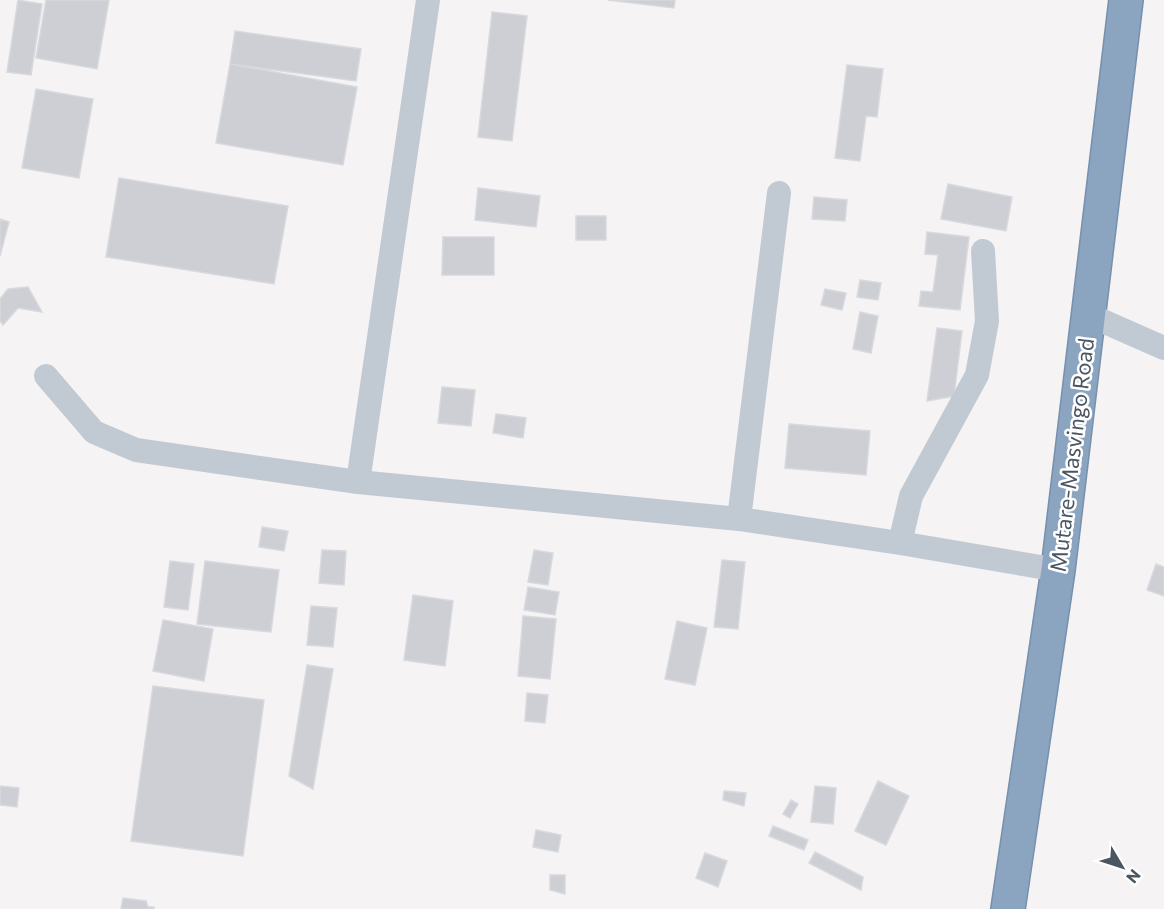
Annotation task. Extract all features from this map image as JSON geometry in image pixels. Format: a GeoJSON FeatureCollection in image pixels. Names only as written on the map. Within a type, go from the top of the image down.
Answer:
{"type":"FeatureCollection","features":[{"type":"Feature","properties":{"kind":"highway","name":"Mutare-Masvingo Road"},"geometry":{"type":"LineString","coordinates":[[1008,909],[1058,570],[1126,0]]}},
{"type":"Feature","properties":{"kind":"street"},"geometry":{"type":"LineString","coordinates":[[358,482],[428,0]]}},
{"type":"Feature","properties":{"kind":"street"},"geometry":{"type":"LineString","coordinates":[[739,519],[779,193]]}},
{"type":"Feature","properties":{"kind":"street"},"geometry":{"type":"LineString","coordinates":[[900,543],[911,496],[978,375],[987,321],[983,251]]}},
{"type":"Feature","properties":{"kind":"street"},"geometry":{"type":"LineString","coordinates":[[1089,315],[1164,348]]}},
{"type":"Feature","properties":{"kind":"street"},"geometry":{"type":"LineString","coordinates":[[45,376],[94,432],[136,450],[358,482],[739,519],[1058,570]]}},
{"type":"Feature","properties":{"kind":"building"},"geometry":{"type":"Polygon","coordinates":[[[18,0],[42,4],[31,75],[7,72],[18,0]]]}},
{"type":"Feature","properties":{"kind":"building"},"geometry":{"type":"Polygon","coordinates":[[[46,0],[109,0],[97,69],[36,58],[46,0]]]}},
{"type":"Feature","properties":{"kind":"building"},"geometry":{"type":"Polygon","coordinates":[[[608,0],[675,0],[674,8],[608,0]]]}},
{"type":"Feature","properties":{"kind":"building"},"geometry":{"type":"Polygon","coordinates":[[[492,12],[527,16],[512,141],[478,137],[492,12]]]}},
{"type":"Feature","properties":{"kind":"building"},"geometry":{"type":"Polygon","coordinates":[[[235,31],[361,49],[356,81],[230,64],[235,31]]]}},
{"type":"Feature","properties":{"kind":"building"},"geometry":{"type":"Polygon","coordinates":[[[230,64],[357,87],[343,165],[216,143],[230,64]]]}},
{"type":"Feature","properties":{"kind":"building"},"geometry":{"type":"Polygon","coordinates":[[[847,65],[883,69],[877,117],[866,116],[860,161],[835,158],[847,65]]]}},
{"type":"Feature","properties":{"kind":"building"},"geometry":{"type":"Polygon","coordinates":[[[36,89],[93,99],[79,178],[22,168],[36,89]]]}},
{"type":"Feature","properties":{"kind":"building"},"geometry":{"type":"Polygon","coordinates":[[[119,178],[288,206],[274,284],[106,257],[119,178]]]}},
{"type":"Feature","properties":{"kind":"building"},"geometry":{"type":"Polygon","coordinates":[[[948,184],[1012,197],[1006,231],[941,219],[948,184]]]}},
{"type":"Feature","properties":{"kind":"building"},"geometry":{"type":"Polygon","coordinates":[[[478,188],[540,196],[536,227],[475,220],[478,188]]]}},
{"type":"Feature","properties":{"kind":"building"},"geometry":{"type":"Polygon","coordinates":[[[814,197],[847,200],[845,221],[812,219],[814,197]]]}},
{"type":"Feature","properties":{"kind":"building"},"geometry":{"type":"Polygon","coordinates":[[[576,216],[606,216],[606,240],[576,240],[576,216]]]}},
{"type":"Feature","properties":{"kind":"building"},"geometry":{"type":"Polygon","coordinates":[[[0,219],[9,222],[0,256],[0,219]]]}},
{"type":"Feature","properties":{"kind":"building"},"geometry":{"type":"Polygon","coordinates":[[[927,232],[969,237],[960,310],[919,306],[921,291],[933,292],[938,255],[925,254],[927,232]]]}},
{"type":"Feature","properties":{"kind":"building"},"geometry":{"type":"Polygon","coordinates":[[[443,237],[494,237],[494,275],[442,275],[443,237]]]}},
{"type":"Feature","properties":{"kind":"building"},"geometry":{"type":"Polygon","coordinates":[[[860,280],[881,283],[878,300],[857,297],[860,280]]]}},
{"type":"Feature","properties":{"kind":"building"},"geometry":{"type":"Polygon","coordinates":[[[28,287],[42,312],[18,308],[3,325],[0,321],[0,299],[8,289],[28,287]]]}},
{"type":"Feature","properties":{"kind":"building"},"geometry":{"type":"Polygon","coordinates":[[[825,289],[846,293],[842,310],[821,305],[825,289]]]}},
{"type":"Feature","properties":{"kind":"building"},"geometry":{"type":"Polygon","coordinates":[[[860,312],[878,316],[871,353],[853,349],[860,312]]]}},
{"type":"Feature","properties":{"kind":"building"},"geometry":{"type":"Polygon","coordinates":[[[937,328],[962,331],[954,396],[927,401],[937,328]]]}},
{"type":"Feature","properties":{"kind":"building"},"geometry":{"type":"Polygon","coordinates":[[[442,387],[475,390],[471,426],[438,423],[442,387]]]}},
{"type":"Feature","properties":{"kind":"building"},"geometry":{"type":"Polygon","coordinates":[[[496,414],[526,418],[523,438],[493,433],[496,414]]]}},
{"type":"Feature","properties":{"kind":"building"},"geometry":{"type":"Polygon","coordinates":[[[789,424],[870,431],[866,475],[785,468],[789,424]]]}},
{"type":"Feature","properties":{"kind":"building"},"geometry":{"type":"Polygon","coordinates":[[[262,527],[288,531],[284,551],[259,547],[262,527]]]}},
{"type":"Feature","properties":{"kind":"building"},"geometry":{"type":"Polygon","coordinates":[[[322,550],[346,551],[344,585],[319,583],[322,550]]]}},
{"type":"Feature","properties":{"kind":"building"},"geometry":{"type":"Polygon","coordinates":[[[534,550],[553,553],[548,585],[528,582],[534,550]]]}},
{"type":"Feature","properties":{"kind":"building"},"geometry":{"type":"Polygon","coordinates":[[[722,560],[745,562],[738,629],[714,627],[722,560]]]}},
{"type":"Feature","properties":{"kind":"building"},"geometry":{"type":"Polygon","coordinates":[[[170,561],[194,564],[188,610],[164,607],[170,561]]]}},
{"type":"Feature","properties":{"kind":"building"},"geometry":{"type":"Polygon","coordinates":[[[205,561],[279,570],[271,632],[197,624],[205,561]]]}},
{"type":"Feature","properties":{"kind":"building"},"geometry":{"type":"Polygon","coordinates":[[[1156,564],[1164,567],[1164,596],[1147,590],[1156,564]]]}},
{"type":"Feature","properties":{"kind":"building"},"geometry":{"type":"Polygon","coordinates":[[[528,587],[559,592],[555,615],[524,610],[528,587]]]}},
{"type":"Feature","properties":{"kind":"building"},"geometry":{"type":"Polygon","coordinates":[[[413,595],[453,601],[445,666],[404,660],[413,595]]]}},
{"type":"Feature","properties":{"kind":"building"},"geometry":{"type":"Polygon","coordinates":[[[311,606],[337,608],[333,647],[307,645],[311,606]]]}},
{"type":"Feature","properties":{"kind":"building"},"geometry":{"type":"Polygon","coordinates":[[[523,616],[556,619],[550,679],[518,676],[523,616]]]}},
{"type":"Feature","properties":{"kind":"building"},"geometry":{"type":"Polygon","coordinates":[[[163,620],[213,629],[204,681],[153,671],[163,620]]]}},
{"type":"Feature","properties":{"kind":"building"},"geometry":{"type":"Polygon","coordinates":[[[677,621],[707,628],[695,685],[665,679],[677,621]]]}},
{"type":"Feature","properties":{"kind":"building"},"geometry":{"type":"Polygon","coordinates":[[[307,665],[333,669],[313,789],[289,776],[307,665]]]}},
{"type":"Feature","properties":{"kind":"building"},"geometry":{"type":"Polygon","coordinates":[[[153,686],[264,700],[243,856],[131,841],[153,686]]]}},
{"type":"Feature","properties":{"kind":"building"},"geometry":{"type":"Polygon","coordinates":[[[527,693],[548,695],[545,723],[525,721],[527,693]]]}},
{"type":"Feature","properties":{"kind":"building"},"geometry":{"type":"Polygon","coordinates":[[[878,781],[909,796],[886,845],[855,831],[878,781]]]}},
{"type":"Feature","properties":{"kind":"building"},"geometry":{"type":"Polygon","coordinates":[[[0,786],[19,788],[17,807],[0,805],[0,786]]]}},
{"type":"Feature","properties":{"kind":"building"},"geometry":{"type":"Polygon","coordinates":[[[815,786],[836,788],[833,824],[811,822],[815,786]]]}},
{"type":"Feature","properties":{"kind":"building"},"geometry":{"type":"Polygon","coordinates":[[[724,791],[746,793],[744,806],[723,800],[724,791]]]}},
{"type":"Feature","properties":{"kind":"building"},"geometry":{"type":"Polygon","coordinates":[[[791,800],[798,804],[790,818],[783,814],[791,800]]]}},
{"type":"Feature","properties":{"kind":"building"},"geometry":{"type":"Polygon","coordinates":[[[773,826],[808,840],[804,850],[769,836],[773,826]]]}},
{"type":"Feature","properties":{"kind":"building"},"geometry":{"type":"Polygon","coordinates":[[[536,830],[561,835],[558,852],[533,847],[536,830]]]}},
{"type":"Feature","properties":{"kind":"building"},"geometry":{"type":"Polygon","coordinates":[[[815,852],[863,877],[861,890],[809,863],[815,852]]]}},
{"type":"Feature","properties":{"kind":"building"},"geometry":{"type":"Polygon","coordinates":[[[705,853],[727,861],[718,887],[696,878],[705,853]]]}},
{"type":"Feature","properties":{"kind":"building"},"geometry":{"type":"Polygon","coordinates":[[[550,875],[565,875],[565,894],[550,890],[550,875]]]}},
{"type":"Feature","properties":{"kind":"building"},"geometry":{"type":"Polygon","coordinates":[[[123,898],[146,901],[148,907],[154,907],[154,909],[121,909],[123,898]]]}}]}
